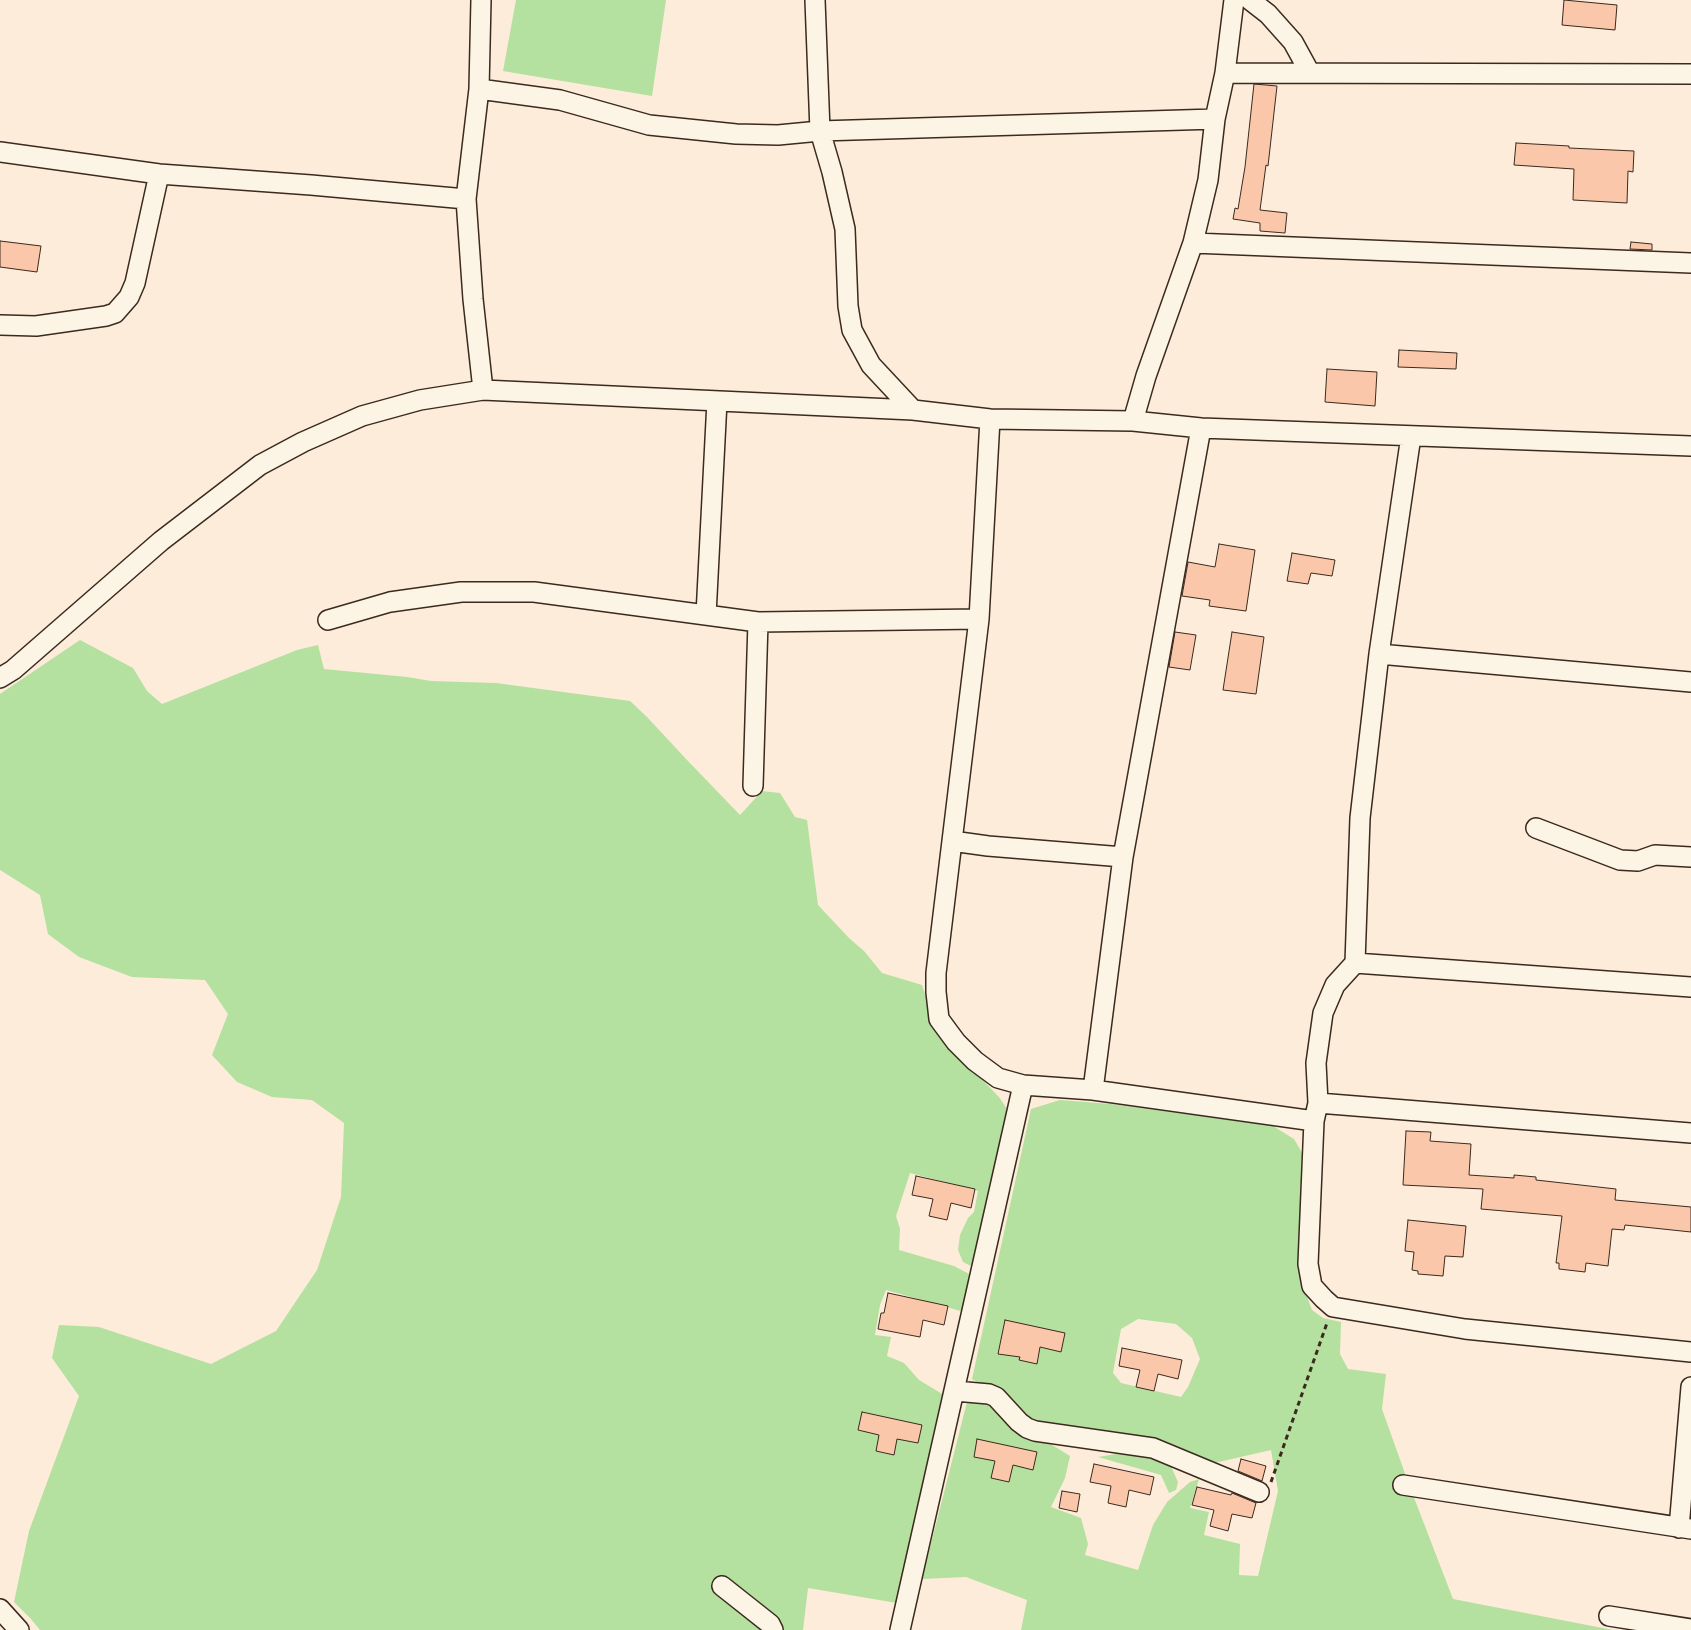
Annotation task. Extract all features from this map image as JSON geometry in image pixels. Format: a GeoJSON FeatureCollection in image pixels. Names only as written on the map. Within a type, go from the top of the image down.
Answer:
{"type":"FeatureCollection","features":[{"type":"Feature","properties":{"kind":"street"},"geometry":{"type":"LineString","coordinates":[[481,0],[478,89],[466,199],[483,390]]}},
{"type":"Feature","properties":{"kind":"street"},"geometry":{"type":"LineString","coordinates":[[815,0],[820,131],[845,229],[848,306],[852,330],[871,365],[913,410]]}},
{"type":"Feature","properties":{"kind":"street"},"geometry":{"type":"LineString","coordinates":[[1133,421],[1146,376],[1193,243],[1208,180],[1234,0]]}},
{"type":"Feature","properties":{"kind":"street"},"geometry":{"type":"LineString","coordinates":[[1250,0],[1268,14],[1293,42],[1310,73]]}},
{"type":"Feature","properties":{"kind":"street"},"geometry":{"type":"LineString","coordinates":[[1225,72],[1691,74]]}},
{"type":"Feature","properties":{"kind":"street"},"geometry":{"type":"LineString","coordinates":[[478,89],[560,100],[650,125],[736,134],[778,136],[820,131],[1216,119]]}},
{"type":"Feature","properties":{"kind":"street"},"geometry":{"type":"LineString","coordinates":[[0,152],[159,174],[311,184],[466,199]]}},
{"type":"Feature","properties":{"kind":"street"},"geometry":{"type":"LineString","coordinates":[[0,325],[36,326],[106,316],[115,312],[129,296],[135,283],[159,174]]}},
{"type":"Feature","properties":{"kind":"street"},"geometry":{"type":"LineString","coordinates":[[1193,243],[1691,263]]}},
{"type":"Feature","properties":{"kind":"street"},"geometry":{"type":"LineString","coordinates":[[0,678],[13,670],[161,541],[260,465],[303,442],[362,416],[420,400],[483,390],[913,410],[990,419],[1133,421],[1201,428],[1691,446]]}},
{"type":"Feature","properties":{"kind":"street"},"geometry":{"type":"LineString","coordinates":[[706,615],[716,401]]}},
{"type":"Feature","properties":{"kind":"street"},"geometry":{"type":"LineString","coordinates":[[990,419],[979,619],[936,974],[939,1019],[956,1042],[974,1061],[998,1078],[1023,1084],[1093,1090],[1314,1121]]}},
{"type":"Feature","properties":{"kind":"street"},"geometry":{"type":"LineString","coordinates":[[1093,1090],[1124,857],[1201,428]]}},
{"type":"Feature","properties":{"kind":"street"},"geometry":{"type":"LineString","coordinates":[[1411,436],[1380,654],[1360,818],[1355,962],[1335,985],[1323,1013],[1316,1063],[1318,1102],[1314,1121],[1308,1264],[1312,1286],[1332,1306],[1465,1329],[1691,1352]]}},
{"type":"Feature","properties":{"kind":"street"},"geometry":{"type":"LineString","coordinates":[[328,620],[390,602],[461,592],[534,592],[758,622],[979,619]]}},
{"type":"Feature","properties":{"kind":"street"},"geometry":{"type":"LineString","coordinates":[[753,786],[758,622]]}},
{"type":"Feature","properties":{"kind":"street"},"geometry":{"type":"LineString","coordinates":[[1380,654],[1691,682]]}},
{"type":"Feature","properties":{"kind":"street"},"geometry":{"type":"LineString","coordinates":[[1536,828],[1620,860],[1638,861],[1655,855],[1691,857]]}},
{"type":"Feature","properties":{"kind":"street"},"geometry":{"type":"LineString","coordinates":[[952,841],[988,846],[1124,857]]}},
{"type":"Feature","properties":{"kind":"street"},"geometry":{"type":"LineString","coordinates":[[1355,962],[1691,987]]}},
{"type":"Feature","properties":{"kind":"street"},"geometry":{"type":"LineString","coordinates":[[900,1630],[1023,1084]]}},
{"type":"Feature","properties":{"kind":"street"},"geometry":{"type":"LineString","coordinates":[[1318,1102],[1691,1133]]}},
{"type":"Feature","properties":{"kind":"street"},"geometry":{"type":"LineString","coordinates":[[1403,1485],[1685,1529],[1691,1387]]}},
{"type":"Feature","properties":{"kind":"street"},"geometry":{"type":"LineString","coordinates":[[955,1391],[989,1394],[996,1397],[1019,1422],[1035,1431],[1153,1448],[1259,1492]]}},
{"type":"Feature","properties":{"kind":"street"},"geometry":{"type":"LineString","coordinates":[[722,1586],[770,1624],[773,1630]]}},
{"type":"Feature","properties":{"kind":"street"},"geometry":{"type":"LineString","coordinates":[[0,1609],[19,1630]]}},
{"type":"Feature","properties":{"kind":"street"},"geometry":{"type":"LineString","coordinates":[[1609,1616],[1691,1629]]}},
{"type":"Feature","properties":{"kind":"path"},"geometry":{"type":"LineString","coordinates":[[1259,1492],[1268,1491],[1332,1306]]}},
{"type":"Feature","properties":{"kind":"green space"},"geometry":{"type":"Polygon","coordinates":[[[516,0],[666,0],[652,96],[503,71],[516,0]]]}},
{"type":"Feature","properties":{"kind":"green space"},"geometry":{"type":"Polygon","coordinates":[[[80,640],[133,668],[147,691],[162,704],[297,650],[318,645],[324,669],[431,681],[496,683],[630,701],[740,815],[762,791],[780,793],[795,817],[807,820],[818,905],[864,951],[882,973],[922,985],[930,1022],[941,1040],[999,1097],[1007,1109],[1008,1124],[975,1268],[963,1262],[958,1250],[960,1235],[968,1218],[974,1212],[978,1191],[910,1173],[896,1216],[900,1229],[899,1250],[954,1266],[973,1276],[964,1312],[886,1290],[880,1305],[875,1335],[891,1337],[887,1356],[904,1363],[919,1380],[944,1395],[897,1603],[808,1588],[803,1630],[40,1630],[14,1602],[29,1531],[79,1396],[52,1358],[59,1325],[99,1327],[211,1364],[276,1331],[317,1270],[341,1197],[344,1123],[312,1100],[272,1097],[237,1082],[212,1055],[228,1014],[205,980],[132,977],[79,957],[48,934],[40,895],[0,870],[0,694],[80,640]]]}},
{"type":"Feature","properties":{"kind":"green space"},"geometry":{"type":"Polygon","coordinates":[[[1060,1100],[1111,1104],[1273,1126],[1294,1139],[1304,1156],[1306,1294],[1312,1310],[1323,1318],[1341,1322],[1340,1354],[1348,1369],[1386,1374],[1382,1409],[1453,1599],[1613,1630],[1021,1630],[1027,1600],[966,1577],[922,1579],[967,1402],[984,1397],[1044,1440],[1070,1456],[1065,1478],[1051,1507],[1081,1518],[1088,1544],[1085,1555],[1138,1570],[1153,1525],[1167,1502],[1190,1482],[1199,1479],[1190,1508],[1209,1512],[1204,1535],[1240,1544],[1239,1575],[1258,1576],[1278,1491],[1271,1450],[1210,1464],[1037,1422],[1008,1401],[972,1379],[1031,1109],[1060,1100]],[[1138,1319],[1121,1329],[1113,1373],[1121,1383],[1181,1397],[1188,1387],[1200,1359],[1192,1338],[1176,1324],[1138,1319]]]}},
{"type":"Feature","properties":{"kind":"green space"},"geometry":{"type":"Polygon","coordinates":[[[1147,1449],[1170,1464],[1178,1482],[1176,1490],[1169,1493],[1161,1475],[1098,1457],[1147,1449]]]}},
{"type":"Feature","properties":{"kind":"building"},"geometry":{"type":"Polygon","coordinates":[[[1564,0],[1617,5],[1615,30],[1562,25],[1564,0]]]}},
{"type":"Feature","properties":{"kind":"building"},"geometry":{"type":"Polygon","coordinates":[[[1254,84],[1277,86],[1268,166],[1266,165],[1260,210],[1287,213],[1285,233],[1260,231],[1260,223],[1233,219],[1235,208],[1238,209],[1245,167],[1254,84]]]}},
{"type":"Feature","properties":{"kind":"building"},"geometry":{"type":"Polygon","coordinates":[[[1516,143],[1634,151],[1633,172],[1628,171],[1627,203],[1573,200],[1574,169],[1514,165],[1516,143]]]}},
{"type":"Feature","properties":{"kind":"building"},"geometry":{"type":"Polygon","coordinates":[[[0,241],[41,246],[37,272],[0,267],[0,241]]]}},
{"type":"Feature","properties":{"kind":"building"},"geometry":{"type":"Polygon","coordinates":[[[1631,242],[1652,244],[1652,250],[1630,249],[1631,242]]]}},
{"type":"Feature","properties":{"kind":"building"},"geometry":{"type":"Polygon","coordinates":[[[1399,350],[1457,353],[1456,369],[1398,367],[1399,350]]]}},
{"type":"Feature","properties":{"kind":"building"},"geometry":{"type":"Polygon","coordinates":[[[1327,369],[1377,372],[1375,406],[1325,402],[1327,369]]]}},
{"type":"Feature","properties":{"kind":"building"},"geometry":{"type":"Polygon","coordinates":[[[1219,544],[1255,550],[1246,611],[1209,606],[1210,600],[1182,596],[1188,562],[1215,567],[1219,544]]]}},
{"type":"Feature","properties":{"kind":"building"},"geometry":{"type":"Polygon","coordinates":[[[1292,553],[1335,560],[1332,576],[1311,573],[1308,584],[1287,581],[1292,553]]]}},
{"type":"Feature","properties":{"kind":"building"},"geometry":{"type":"Polygon","coordinates":[[[1175,632],[1196,635],[1190,670],[1169,667],[1175,632]]]}},
{"type":"Feature","properties":{"kind":"building"},"geometry":{"type":"Polygon","coordinates":[[[1232,632],[1264,637],[1256,694],[1223,690],[1232,632]]]}},
{"type":"Feature","properties":{"kind":"building"},"geometry":{"type":"Polygon","coordinates":[[[1406,1131],[1431,1132],[1430,1141],[1471,1144],[1469,1175],[1514,1178],[1514,1175],[1536,1177],[1536,1180],[1616,1189],[1615,1200],[1691,1207],[1691,1232],[1625,1225],[1624,1230],[1612,1229],[1608,1266],[1586,1263],[1585,1272],[1559,1269],[1559,1263],[1556,1263],[1562,1216],[1481,1209],[1483,1189],[1403,1185],[1406,1131]]]}},
{"type":"Feature","properties":{"kind":"building"},"geometry":{"type":"Polygon","coordinates":[[[916,1176],[975,1189],[971,1208],[951,1203],[947,1220],[929,1216],[933,1199],[912,1195],[916,1176]]]}},
{"type":"Feature","properties":{"kind":"building"},"geometry":{"type":"Polygon","coordinates":[[[1408,1220],[1466,1226],[1463,1257],[1445,1256],[1443,1276],[1418,1274],[1418,1271],[1412,1270],[1414,1252],[1405,1251],[1408,1220]]]}},
{"type":"Feature","properties":{"kind":"building"},"geometry":{"type":"Polygon","coordinates":[[[888,1293],[948,1306],[944,1325],[923,1320],[920,1337],[878,1329],[888,1293]]]}},
{"type":"Feature","properties":{"kind":"building"},"geometry":{"type":"Polygon","coordinates":[[[1005,1320],[1065,1333],[1061,1352],[1040,1347],[1037,1364],[1019,1360],[1020,1357],[998,1354],[1005,1320]]]}},
{"type":"Feature","properties":{"kind":"building"},"geometry":{"type":"Polygon","coordinates":[[[1122,1348],[1182,1360],[1178,1379],[1158,1374],[1154,1391],[1136,1387],[1140,1370],[1119,1366],[1122,1348]]]}},
{"type":"Feature","properties":{"kind":"building"},"geometry":{"type":"Polygon","coordinates":[[[862,1412],[922,1425],[918,1443],[897,1439],[894,1455],[876,1451],[879,1435],[858,1430],[862,1412]]]}},
{"type":"Feature","properties":{"kind":"building"},"geometry":{"type":"Polygon","coordinates":[[[977,1439],[1037,1452],[1033,1470],[1013,1465],[1009,1482],[991,1478],[995,1461],[974,1457],[977,1439]]]}},
{"type":"Feature","properties":{"kind":"building"},"geometry":{"type":"Polygon","coordinates":[[[1241,1459],[1266,1466],[1262,1481],[1238,1471],[1241,1459]]]}},
{"type":"Feature","properties":{"kind":"building"},"geometry":{"type":"Polygon","coordinates":[[[1094,1464],[1154,1477],[1150,1495],[1129,1490],[1126,1507],[1108,1503],[1111,1486],[1090,1482],[1094,1464]]]}},
{"type":"Feature","properties":{"kind":"building"},"geometry":{"type":"Polygon","coordinates":[[[1197,1487],[1231,1495],[1232,1493],[1256,1503],[1252,1518],[1232,1514],[1228,1531],[1210,1526],[1214,1510],[1192,1505],[1197,1487]]]}},
{"type":"Feature","properties":{"kind":"building"},"geometry":{"type":"Polygon","coordinates":[[[1062,1491],[1080,1494],[1077,1512],[1059,1508],[1062,1491]]]}}]}
